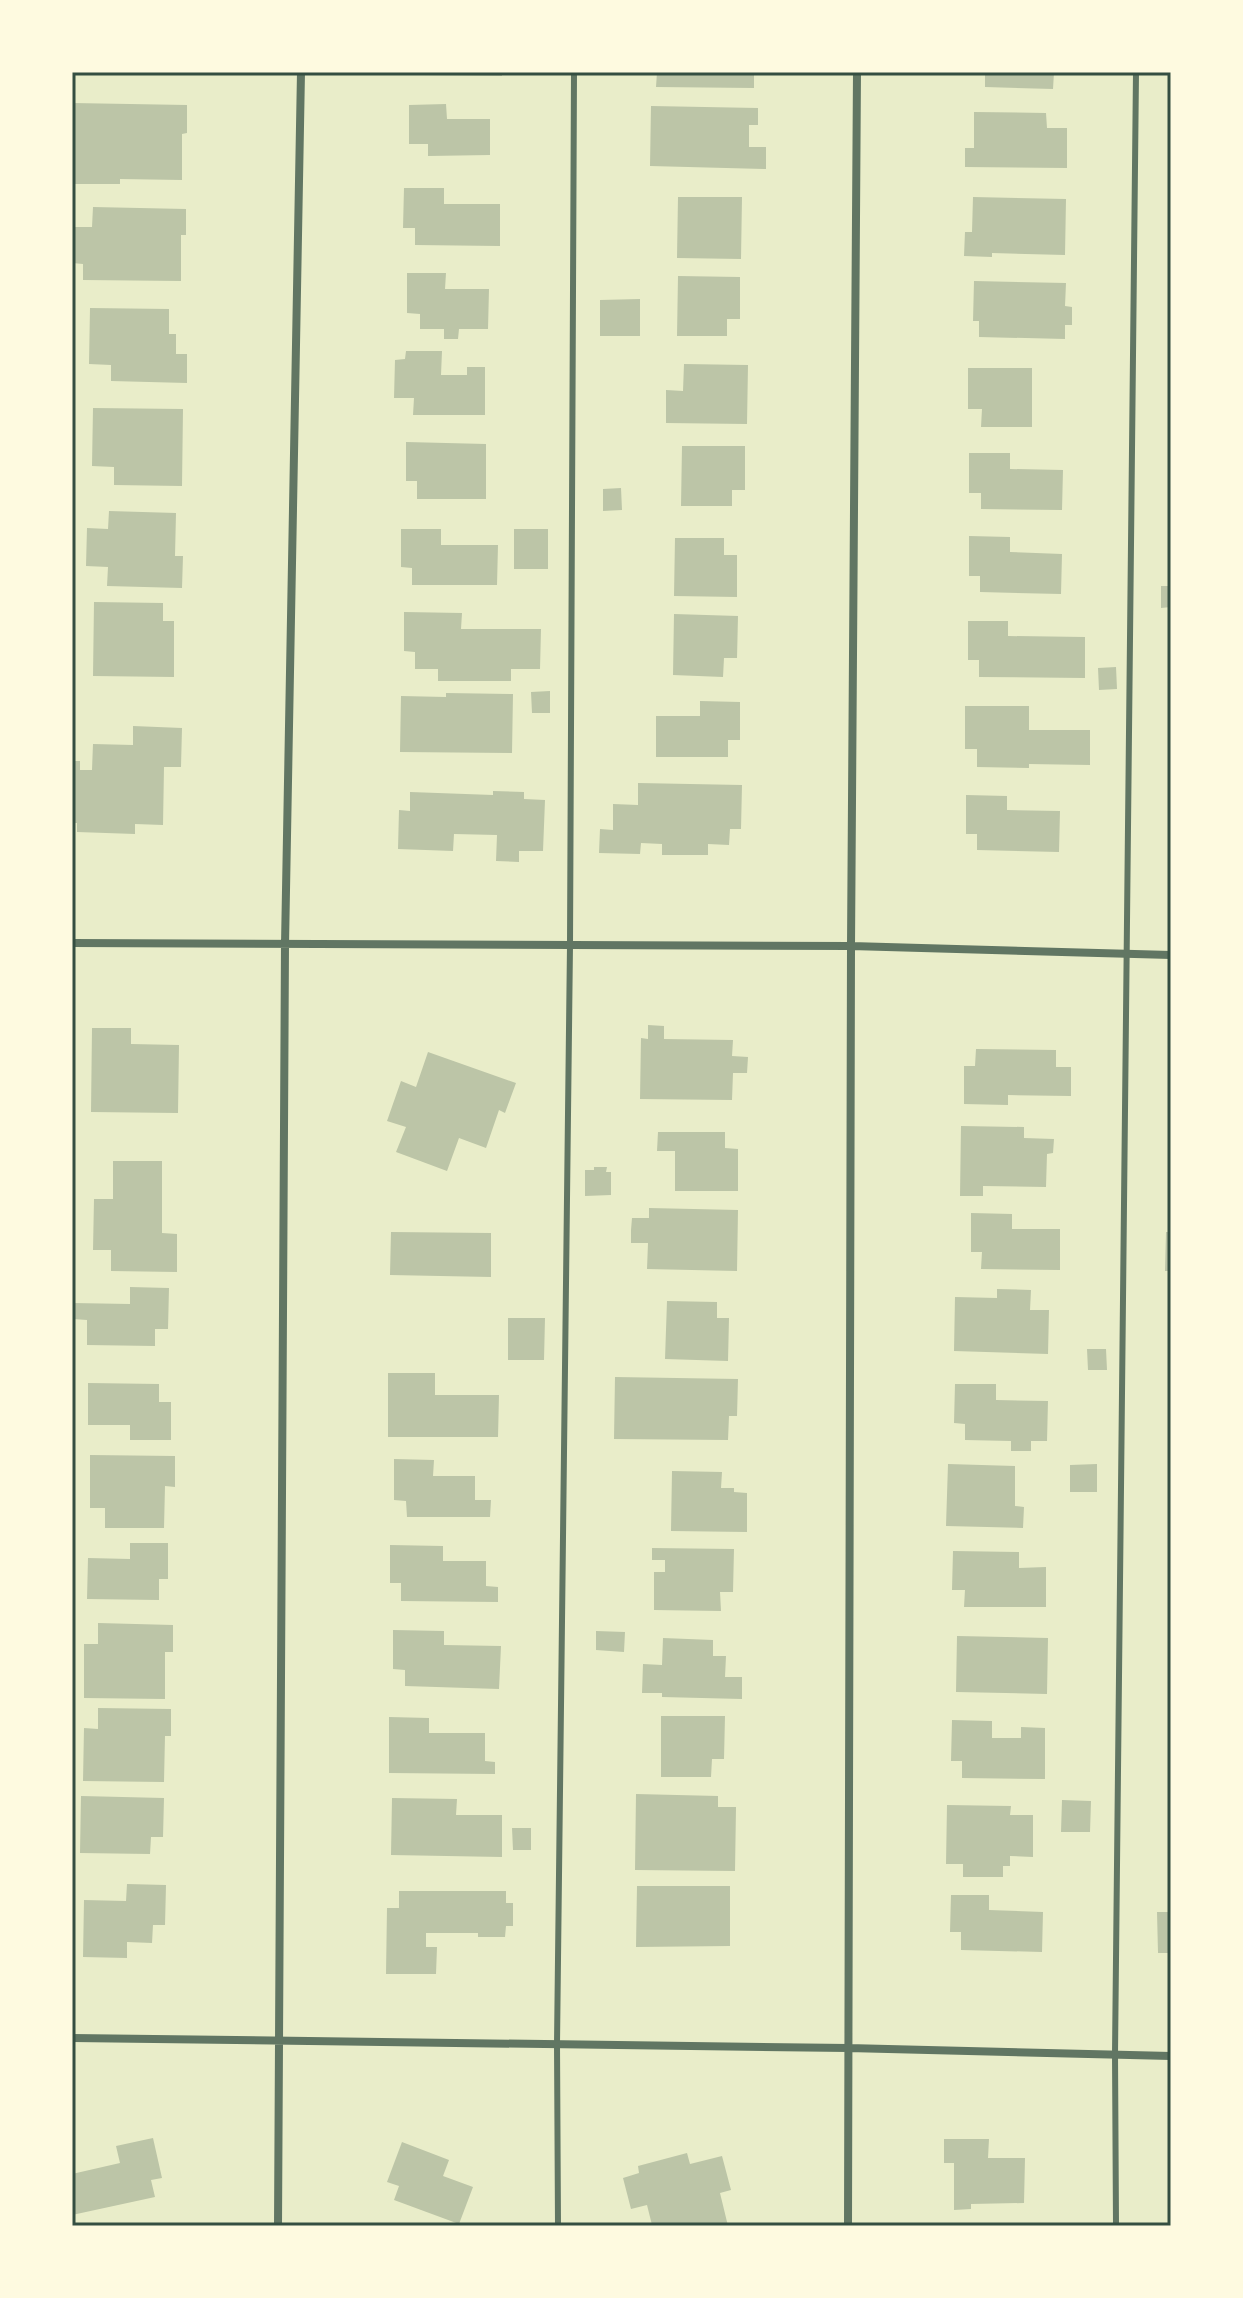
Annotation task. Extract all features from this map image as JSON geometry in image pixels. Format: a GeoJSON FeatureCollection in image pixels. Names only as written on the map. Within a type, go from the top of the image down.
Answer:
{"type":"FeatureCollection","features":[{"type":"Feature","properties":{"kind":"street"},"geometry":{"type":"LineString","coordinates":[[278,2226],[285,945],[301,72]]}},
{"type":"Feature","properties":{"kind":"street"},"geometry":{"type":"LineString","coordinates":[[848,2226],[857,72]]}},
{"type":"Feature","properties":{"kind":"street"},"geometry":{"type":"LineString","coordinates":[[72,943],[851,946],[1171,955]]}},
{"type":"Feature","properties":{"kind":"street"},"geometry":{"type":"LineString","coordinates":[[72,2038],[848,2048],[1171,2056]]}},
{"type":"Feature","properties":{"kind":"lane"},"geometry":{"type":"LineString","coordinates":[[558,2226],[557,2044],[570,945],[574,72]]}},
{"type":"Feature","properties":{"kind":"lane"},"geometry":{"type":"LineString","coordinates":[[1116,2226],[1115,2054],[1136,72]]}},
{"type":"Feature","properties":{"kind":"building"},"geometry":{"type":"Polygon","coordinates":[[[423,72],[502,72],[502,76],[423,75],[423,72]]]}},
{"type":"Feature","properties":{"kind":"building"},"geometry":{"type":"Polygon","coordinates":[[[657,72],[754,72],[754,88],[656,87],[657,72]]]}},
{"type":"Feature","properties":{"kind":"building"},"geometry":{"type":"Polygon","coordinates":[[[985,72],[1054,72],[1053,89],[985,87],[985,72]]]}},
{"type":"Feature","properties":{"kind":"building"},"geometry":{"type":"Polygon","coordinates":[[[72,103],[187,105],[187,133],[182,134],[182,180],[120,179],[120,184],[74,184],[72,103]]]}},
{"type":"Feature","properties":{"kind":"building"},"geometry":{"type":"Polygon","coordinates":[[[446,104],[447,119],[490,119],[490,155],[428,156],[428,144],[409,144],[409,105],[446,104]]]}},
{"type":"Feature","properties":{"kind":"building"},"geometry":{"type":"Polygon","coordinates":[[[651,106],[758,108],[758,125],[749,125],[749,147],[766,147],[766,169],[650,166],[651,106]]]}},
{"type":"Feature","properties":{"kind":"building"},"geometry":{"type":"Polygon","coordinates":[[[974,112],[1046,113],[1047,128],[1067,128],[1067,168],[965,167],[965,148],[974,148],[974,112]]]}},
{"type":"Feature","properties":{"kind":"building"},"geometry":{"type":"Polygon","coordinates":[[[404,188],[444,188],[444,204],[500,204],[500,246],[415,245],[415,228],[403,228],[404,188]]]}},
{"type":"Feature","properties":{"kind":"building"},"geometry":{"type":"Polygon","coordinates":[[[678,197],[742,197],[741,259],[677,258],[678,197]]]}},
{"type":"Feature","properties":{"kind":"building"},"geometry":{"type":"Polygon","coordinates":[[[973,197],[1066,199],[1065,255],[992,253],[992,257],[964,256],[965,232],[972,232],[973,197]]]}},
{"type":"Feature","properties":{"kind":"building"},"geometry":{"type":"Polygon","coordinates":[[[93,207],[186,209],[186,235],[181,235],[181,281],[83,280],[83,264],[72,263],[72,227],[92,227],[93,207]]]}},
{"type":"Feature","properties":{"kind":"building"},"geometry":{"type":"Polygon","coordinates":[[[407,273],[446,273],[445,289],[489,289],[488,329],[459,329],[458,339],[444,339],[444,329],[420,329],[420,314],[407,313],[407,273]]]}},
{"type":"Feature","properties":{"kind":"building"},"geometry":{"type":"Polygon","coordinates":[[[678,276],[740,277],[740,319],[727,319],[727,336],[677,336],[678,276]]]}},
{"type":"Feature","properties":{"kind":"building"},"geometry":{"type":"Polygon","coordinates":[[[974,281],[1066,283],[1065,306],[1072,307],[1072,325],[1065,325],[1065,339],[979,337],[979,321],[973,321],[974,281]]]}},
{"type":"Feature","properties":{"kind":"building"},"geometry":{"type":"Polygon","coordinates":[[[640,299],[640,336],[600,336],[600,300],[640,299]]]}},
{"type":"Feature","properties":{"kind":"building"},"geometry":{"type":"Polygon","coordinates":[[[90,308],[169,309],[169,334],[176,334],[176,354],[187,354],[187,383],[111,381],[111,365],[89,364],[90,308]]]}},
{"type":"Feature","properties":{"kind":"building"},"geometry":{"type":"Polygon","coordinates":[[[406,351],[442,351],[441,375],[467,375],[467,367],[485,367],[485,415],[413,415],[414,398],[394,398],[395,360],[405,359],[406,351]]]}},
{"type":"Feature","properties":{"kind":"building"},"geometry":{"type":"Polygon","coordinates":[[[684,364],[748,365],[747,424],[666,423],[666,390],[683,391],[684,364]]]}},
{"type":"Feature","properties":{"kind":"building"},"geometry":{"type":"Polygon","coordinates":[[[968,368],[1032,368],[1032,427],[981,427],[982,409],[968,409],[968,368]]]}},
{"type":"Feature","properties":{"kind":"building"},"geometry":{"type":"Polygon","coordinates":[[[93,408],[183,409],[182,486],[114,485],[114,467],[92,466],[93,408]]]}},
{"type":"Feature","properties":{"kind":"building"},"geometry":{"type":"Polygon","coordinates":[[[406,442],[486,444],[486,499],[417,499],[417,481],[406,481],[406,442]]]}},
{"type":"Feature","properties":{"kind":"building"},"geometry":{"type":"Polygon","coordinates":[[[682,446],[745,446],[745,490],[732,490],[732,506],[681,506],[682,446]]]}},
{"type":"Feature","properties":{"kind":"building"},"geometry":{"type":"Polygon","coordinates":[[[969,453],[1010,453],[1010,469],[1063,470],[1062,510],[981,509],[981,493],[969,493],[969,453]]]}},
{"type":"Feature","properties":{"kind":"building"},"geometry":{"type":"Polygon","coordinates":[[[621,488],[622,510],[603,511],[603,489],[621,488]]]}},
{"type":"Feature","properties":{"kind":"building"},"geometry":{"type":"Polygon","coordinates":[[[109,511],[176,513],[175,556],[183,556],[182,588],[107,586],[108,567],[86,566],[87,528],[108,529],[109,511]]]}},
{"type":"Feature","properties":{"kind":"building"},"geometry":{"type":"Polygon","coordinates":[[[401,529],[441,529],[441,545],[498,545],[497,585],[412,585],[412,568],[401,567],[401,529]]]}},
{"type":"Feature","properties":{"kind":"building"},"geometry":{"type":"Polygon","coordinates":[[[514,529],[548,529],[548,569],[514,569],[514,529]]]}},
{"type":"Feature","properties":{"kind":"building"},"geometry":{"type":"Polygon","coordinates":[[[969,536],[1010,537],[1010,552],[1062,554],[1061,594],[980,592],[980,576],[969,576],[969,536]]]}},
{"type":"Feature","properties":{"kind":"building"},"geometry":{"type":"Polygon","coordinates":[[[675,538],[724,538],[724,555],[737,555],[737,597],[674,596],[675,538]]]}},
{"type":"Feature","properties":{"kind":"building"},"geometry":{"type":"Polygon","coordinates":[[[1161,586],[1171,586],[1171,607],[1161,608],[1161,586]]]}},
{"type":"Feature","properties":{"kind":"building"},"geometry":{"type":"Polygon","coordinates":[[[94,602],[163,603],[163,621],[174,621],[174,677],[93,676],[94,602]]]}},
{"type":"Feature","properties":{"kind":"building"},"geometry":{"type":"Polygon","coordinates":[[[404,612],[462,613],[461,629],[541,629],[540,669],[511,669],[511,681],[438,681],[438,669],[415,669],[415,652],[404,651],[404,612]]]}},
{"type":"Feature","properties":{"kind":"building"},"geometry":{"type":"Polygon","coordinates":[[[674,614],[738,616],[737,658],[724,658],[723,677],[673,675],[674,614]]]}},
{"type":"Feature","properties":{"kind":"building"},"geometry":{"type":"Polygon","coordinates":[[[968,621],[1008,621],[1008,636],[1085,637],[1085,678],[979,677],[979,660],[968,660],[968,621]]]}},
{"type":"Feature","properties":{"kind":"building"},"geometry":{"type":"Polygon","coordinates":[[[1116,667],[1117,689],[1099,690],[1098,668],[1116,667]]]}},
{"type":"Feature","properties":{"kind":"building"},"geometry":{"type":"Polygon","coordinates":[[[550,691],[550,713],[532,713],[531,692],[550,691]]]}},
{"type":"Feature","properties":{"kind":"building"},"geometry":{"type":"Polygon","coordinates":[[[446,693],[513,694],[512,753],[400,752],[401,696],[446,697],[446,693]]]}},
{"type":"Feature","properties":{"kind":"building"},"geometry":{"type":"Polygon","coordinates":[[[700,701],[740,702],[740,740],[728,740],[728,757],[656,757],[656,716],[700,716],[700,701]]]}},
{"type":"Feature","properties":{"kind":"building"},"geometry":{"type":"Polygon","coordinates":[[[965,706],[1029,706],[1029,730],[1090,730],[1090,765],[977,767],[977,749],[965,749],[965,706]]]}},
{"type":"Feature","properties":{"kind":"building"},"geometry":{"type":"Polygon","coordinates":[[[133,726],[182,728],[181,767],[164,767],[163,825],[135,824],[135,834],[77,832],[77,823],[72,823],[72,761],[80,761],[80,770],[92,770],[93,744],[133,745],[133,726]]]}},
{"type":"Feature","properties":{"kind":"building"},"geometry":{"type":"Polygon","coordinates":[[[638,783],[742,785],[741,829],[730,829],[729,845],[708,844],[708,855],[662,855],[662,844],[641,843],[640,854],[599,853],[600,829],[613,830],[613,804],[638,805],[638,783]]]}},
{"type":"Feature","properties":{"kind":"building"},"geometry":{"type":"Polygon","coordinates":[[[493,791],[524,792],[524,799],[545,800],[543,851],[519,851],[519,862],[496,861],[497,835],[454,834],[453,851],[398,849],[399,810],[410,811],[410,792],[493,795],[493,791]]]}},
{"type":"Feature","properties":{"kind":"building"},"geometry":{"type":"Polygon","coordinates":[[[966,795],[1007,796],[1007,810],[1060,811],[1059,852],[977,850],[977,834],[966,834],[966,795]]]}},
{"type":"Feature","properties":{"kind":"building"},"geometry":{"type":"Polygon","coordinates":[[[648,1025],[664,1026],[664,1039],[733,1040],[732,1056],[748,1057],[747,1073],[733,1073],[732,1100],[640,1099],[641,1038],[648,1039],[648,1025]]]}},
{"type":"Feature","properties":{"kind":"building"},"geometry":{"type":"Polygon","coordinates":[[[92,1028],[131,1028],[131,1044],[179,1045],[178,1113],[91,1112],[92,1028]]]}},
{"type":"Feature","properties":{"kind":"building"},"geometry":{"type":"Polygon","coordinates":[[[976,1049],[1056,1050],[1056,1067],[1071,1067],[1071,1096],[1008,1095],[1008,1105],[964,1104],[964,1066],[975,1066],[976,1049]]]}},
{"type":"Feature","properties":{"kind":"building"},"geometry":{"type":"Polygon","coordinates":[[[428,1052],[516,1083],[505,1113],[499,1110],[486,1148],[459,1138],[447,1171],[396,1152],[406,1127],[387,1121],[401,1081],[416,1087],[428,1052]]]}},
{"type":"Feature","properties":{"kind":"building"},"geometry":{"type":"Polygon","coordinates":[[[961,1126],[1024,1127],[1024,1138],[1054,1139],[1053,1153],[1047,1154],[1046,1187],[983,1186],[983,1196],[960,1196],[961,1126]]]}},
{"type":"Feature","properties":{"kind":"building"},"geometry":{"type":"Polygon","coordinates":[[[658,1132],[725,1132],[725,1148],[738,1149],[738,1191],[675,1191],[675,1151],[657,1151],[658,1132]]]}},
{"type":"Feature","properties":{"kind":"building"},"geometry":{"type":"Polygon","coordinates":[[[113,1161],[162,1161],[162,1233],[177,1234],[177,1272],[111,1271],[111,1250],[93,1250],[94,1199],[113,1199],[113,1161]]]}},
{"type":"Feature","properties":{"kind":"building"},"geometry":{"type":"Polygon","coordinates":[[[594,1167],[607,1167],[606,1172],[611,1172],[611,1195],[585,1196],[585,1170],[594,1170],[594,1167]]]}},
{"type":"Feature","properties":{"kind":"building"},"geometry":{"type":"Polygon","coordinates":[[[649,1208],[738,1210],[737,1271],[647,1269],[648,1243],[631,1243],[631,1230],[632,1218],[649,1218],[649,1208]]]}},
{"type":"Feature","properties":{"kind":"building"},"geometry":{"type":"Polygon","coordinates":[[[971,1213],[1012,1214],[1012,1229],[1060,1229],[1060,1270],[981,1269],[982,1252],[971,1252],[971,1213]]]}},
{"type":"Feature","properties":{"kind":"building"},"geometry":{"type":"Polygon","coordinates":[[[391,1232],[491,1233],[491,1277],[390,1275],[391,1232]]]}},
{"type":"Feature","properties":{"kind":"building"},"geometry":{"type":"Polygon","coordinates":[[[1166,1232],[1171,1232],[1171,1271],[1165,1271],[1166,1232]]]}},
{"type":"Feature","properties":{"kind":"building"},"geometry":{"type":"Polygon","coordinates":[[[130,1287],[169,1288],[168,1329],[155,1329],[155,1346],[87,1345],[87,1320],[73,1319],[72,1303],[130,1304],[130,1287]]]}},
{"type":"Feature","properties":{"kind":"building"},"geometry":{"type":"Polygon","coordinates":[[[997,1289],[1031,1290],[1030,1310],[1049,1310],[1048,1354],[954,1351],[955,1297],[997,1298],[997,1289]]]}},
{"type":"Feature","properties":{"kind":"building"},"geometry":{"type":"Polygon","coordinates":[[[667,1301],[717,1302],[717,1318],[729,1318],[728,1361],[665,1359],[667,1301]]]}},
{"type":"Feature","properties":{"kind":"building"},"geometry":{"type":"Polygon","coordinates":[[[508,1318],[545,1318],[544,1360],[508,1360],[508,1318]]]}},
{"type":"Feature","properties":{"kind":"building"},"geometry":{"type":"Polygon","coordinates":[[[1087,1349],[1106,1349],[1107,1370],[1088,1370],[1087,1349]]]}},
{"type":"Feature","properties":{"kind":"building"},"geometry":{"type":"Polygon","coordinates":[[[388,1373],[435,1373],[435,1395],[499,1395],[498,1437],[388,1437],[388,1373]]]}},
{"type":"Feature","properties":{"kind":"building"},"geometry":{"type":"Polygon","coordinates":[[[615,1377],[738,1379],[737,1416],[729,1416],[728,1440],[614,1439],[615,1377]]]}},
{"type":"Feature","properties":{"kind":"building"},"geometry":{"type":"Polygon","coordinates":[[[88,1383],[159,1384],[159,1402],[171,1402],[171,1440],[130,1440],[130,1425],[88,1425],[88,1383]]]}},
{"type":"Feature","properties":{"kind":"building"},"geometry":{"type":"Polygon","coordinates":[[[955,1384],[996,1384],[996,1400],[1048,1401],[1047,1441],[1031,1441],[1031,1451],[1011,1451],[1011,1441],[965,1440],[965,1424],[954,1423],[955,1384]]]}},
{"type":"Feature","properties":{"kind":"building"},"geometry":{"type":"Polygon","coordinates":[[[90,1455],[175,1456],[175,1487],[165,1486],[164,1528],[105,1528],[105,1508],[90,1508],[90,1455]]]}},
{"type":"Feature","properties":{"kind":"building"},"geometry":{"type":"Polygon","coordinates":[[[394,1459],[434,1460],[433,1476],[475,1476],[475,1500],[491,1500],[490,1517],[407,1517],[406,1501],[394,1500],[394,1459]]]}},
{"type":"Feature","properties":{"kind":"building"},"geometry":{"type":"Polygon","coordinates":[[[948,1464],[1015,1466],[1015,1506],[1024,1507],[1023,1528],[946,1526],[948,1464]]]}},
{"type":"Feature","properties":{"kind":"building"},"geometry":{"type":"Polygon","coordinates":[[[1097,1464],[1097,1492],[1070,1492],[1070,1465],[1097,1464]]]}},
{"type":"Feature","properties":{"kind":"building"},"geometry":{"type":"Polygon","coordinates":[[[672,1471],[722,1472],[721,1488],[734,1488],[734,1492],[747,1493],[747,1532],[671,1531],[672,1471]]]}},
{"type":"Feature","properties":{"kind":"building"},"geometry":{"type":"Polygon","coordinates":[[[130,1543],[168,1543],[168,1579],[159,1579],[159,1600],[87,1599],[88,1558],[130,1559],[130,1543]]]}},
{"type":"Feature","properties":{"kind":"building"},"geometry":{"type":"Polygon","coordinates":[[[390,1545],[443,1546],[443,1561],[486,1561],[486,1586],[498,1587],[498,1602],[401,1601],[401,1583],[390,1583],[390,1545]]]}},
{"type":"Feature","properties":{"kind":"building"},"geometry":{"type":"Polygon","coordinates":[[[652,1548],[734,1549],[733,1592],[720,1592],[721,1611],[654,1610],[654,1572],[665,1572],[665,1560],[652,1560],[652,1548]]]}},
{"type":"Feature","properties":{"kind":"building"},"geometry":{"type":"Polygon","coordinates":[[[953,1551],[1019,1552],[1019,1568],[1046,1567],[1046,1607],[964,1607],[965,1590],[952,1590],[953,1551]]]}},
{"type":"Feature","properties":{"kind":"building"},"geometry":{"type":"Polygon","coordinates":[[[98,1623],[173,1625],[173,1652],[165,1652],[165,1699],[84,1698],[84,1644],[98,1644],[98,1623]]]}},
{"type":"Feature","properties":{"kind":"building"},"geometry":{"type":"Polygon","coordinates":[[[393,1630],[444,1631],[444,1645],[501,1646],[499,1689],[405,1686],[405,1670],[393,1669],[393,1630]]]}},
{"type":"Feature","properties":{"kind":"building"},"geometry":{"type":"Polygon","coordinates":[[[596,1631],[625,1632],[624,1652],[596,1650],[596,1631]]]}},
{"type":"Feature","properties":{"kind":"building"},"geometry":{"type":"Polygon","coordinates":[[[957,1636],[1048,1638],[1047,1694],[956,1692],[957,1636]]]}},
{"type":"Feature","properties":{"kind":"building"},"geometry":{"type":"Polygon","coordinates":[[[663,1638],[713,1640],[713,1656],[726,1656],[725,1677],[742,1677],[742,1699],[662,1697],[662,1693],[642,1693],[643,1664],[662,1665],[663,1638]]]}},
{"type":"Feature","properties":{"kind":"building"},"geometry":{"type":"Polygon","coordinates":[[[98,1708],[171,1709],[171,1736],[165,1736],[164,1782],[83,1781],[84,1728],[98,1729],[98,1708]]]}},
{"type":"Feature","properties":{"kind":"building"},"geometry":{"type":"Polygon","coordinates":[[[661,1716],[725,1716],[724,1759],[712,1759],[711,1777],[661,1777],[661,1716]]]}},
{"type":"Feature","properties":{"kind":"building"},"geometry":{"type":"Polygon","coordinates":[[[389,1717],[429,1718],[429,1733],[485,1733],[485,1761],[495,1762],[495,1774],[389,1773],[389,1717]]]}},
{"type":"Feature","properties":{"kind":"building"},"geometry":{"type":"Polygon","coordinates":[[[952,1720],[992,1721],[992,1738],[1021,1738],[1021,1727],[1045,1728],[1045,1779],[962,1778],[962,1761],[951,1761],[952,1720]]]}},
{"type":"Feature","properties":{"kind":"building"},"geometry":{"type":"Polygon","coordinates":[[[636,1794],[718,1796],[718,1807],[736,1807],[735,1871],[635,1870],[636,1794]]]}},
{"type":"Feature","properties":{"kind":"building"},"geometry":{"type":"Polygon","coordinates":[[[81,1796],[164,1798],[163,1837],[151,1837],[150,1854],[80,1853],[81,1796]]]}},
{"type":"Feature","properties":{"kind":"building"},"geometry":{"type":"Polygon","coordinates":[[[392,1798],[457,1799],[456,1815],[502,1815],[502,1857],[391,1855],[392,1798]]]}},
{"type":"Feature","properties":{"kind":"building"},"geometry":{"type":"Polygon","coordinates":[[[1062,1800],[1091,1801],[1090,1832],[1061,1832],[1062,1800]]]}},
{"type":"Feature","properties":{"kind":"building"},"geometry":{"type":"Polygon","coordinates":[[[947,1805],[1011,1806],[1010,1815],[1033,1815],[1033,1857],[1010,1856],[1010,1866],[1003,1866],[1003,1877],[963,1877],[963,1864],[946,1864],[947,1805]]]}},
{"type":"Feature","properties":{"kind":"building"},"geometry":{"type":"Polygon","coordinates":[[[512,1828],[531,1828],[531,1850],[513,1850],[512,1828]]]}},
{"type":"Feature","properties":{"kind":"building"},"geometry":{"type":"Polygon","coordinates":[[[127,1884],[166,1885],[165,1925],[153,1925],[152,1943],[127,1942],[127,1958],[83,1957],[84,1900],[126,1901],[127,1884]]]}},
{"type":"Feature","properties":{"kind":"building"},"geometry":{"type":"Polygon","coordinates":[[[637,1886],[730,1886],[730,1946],[636,1947],[637,1886]]]}},
{"type":"Feature","properties":{"kind":"building"},"geometry":{"type":"Polygon","coordinates":[[[399,1891],[506,1891],[506,1903],[513,1903],[513,1926],[506,1926],[505,1937],[478,1937],[478,1933],[426,1933],[426,1947],[437,1947],[436,1974],[386,1974],[387,1908],[399,1908],[399,1891]]]}},
{"type":"Feature","properties":{"kind":"building"},"geometry":{"type":"Polygon","coordinates":[[[951,1895],[989,1895],[989,1910],[1043,1912],[1042,1952],[961,1950],[961,1932],[950,1932],[951,1895]]]}},
{"type":"Feature","properties":{"kind":"building"},"geometry":{"type":"Polygon","coordinates":[[[1157,1912],[1171,1912],[1171,1953],[1158,1953],[1157,1912]]]}},
{"type":"Feature","properties":{"kind":"building"},"geometry":{"type":"Polygon","coordinates":[[[153,2138],[162,2178],[151,2180],[155,2197],[72,2215],[72,2174],[120,2163],[116,2146],[153,2138]]]}},
{"type":"Feature","properties":{"kind":"building"},"geometry":{"type":"Polygon","coordinates":[[[944,2139],[989,2139],[988,2158],[1025,2158],[1024,2203],[971,2204],[971,2209],[954,2210],[954,2163],[944,2163],[944,2139]]]}},
{"type":"Feature","properties":{"kind":"building"},"geometry":{"type":"Polygon","coordinates":[[[402,2142],[449,2160],[443,2176],[473,2187],[459,2224],[394,2200],[399,2186],[387,2182],[402,2142]]]}},
{"type":"Feature","properties":{"kind":"building"},"geometry":{"type":"Polygon","coordinates":[[[687,2153],[690,2164],[722,2156],[731,2190],[720,2193],[728,2226],[691,2226],[690,2223],[680,2226],[652,2225],[647,2205],[631,2209],[623,2178],[639,2173],[638,2166],[687,2153]]]}}]}
